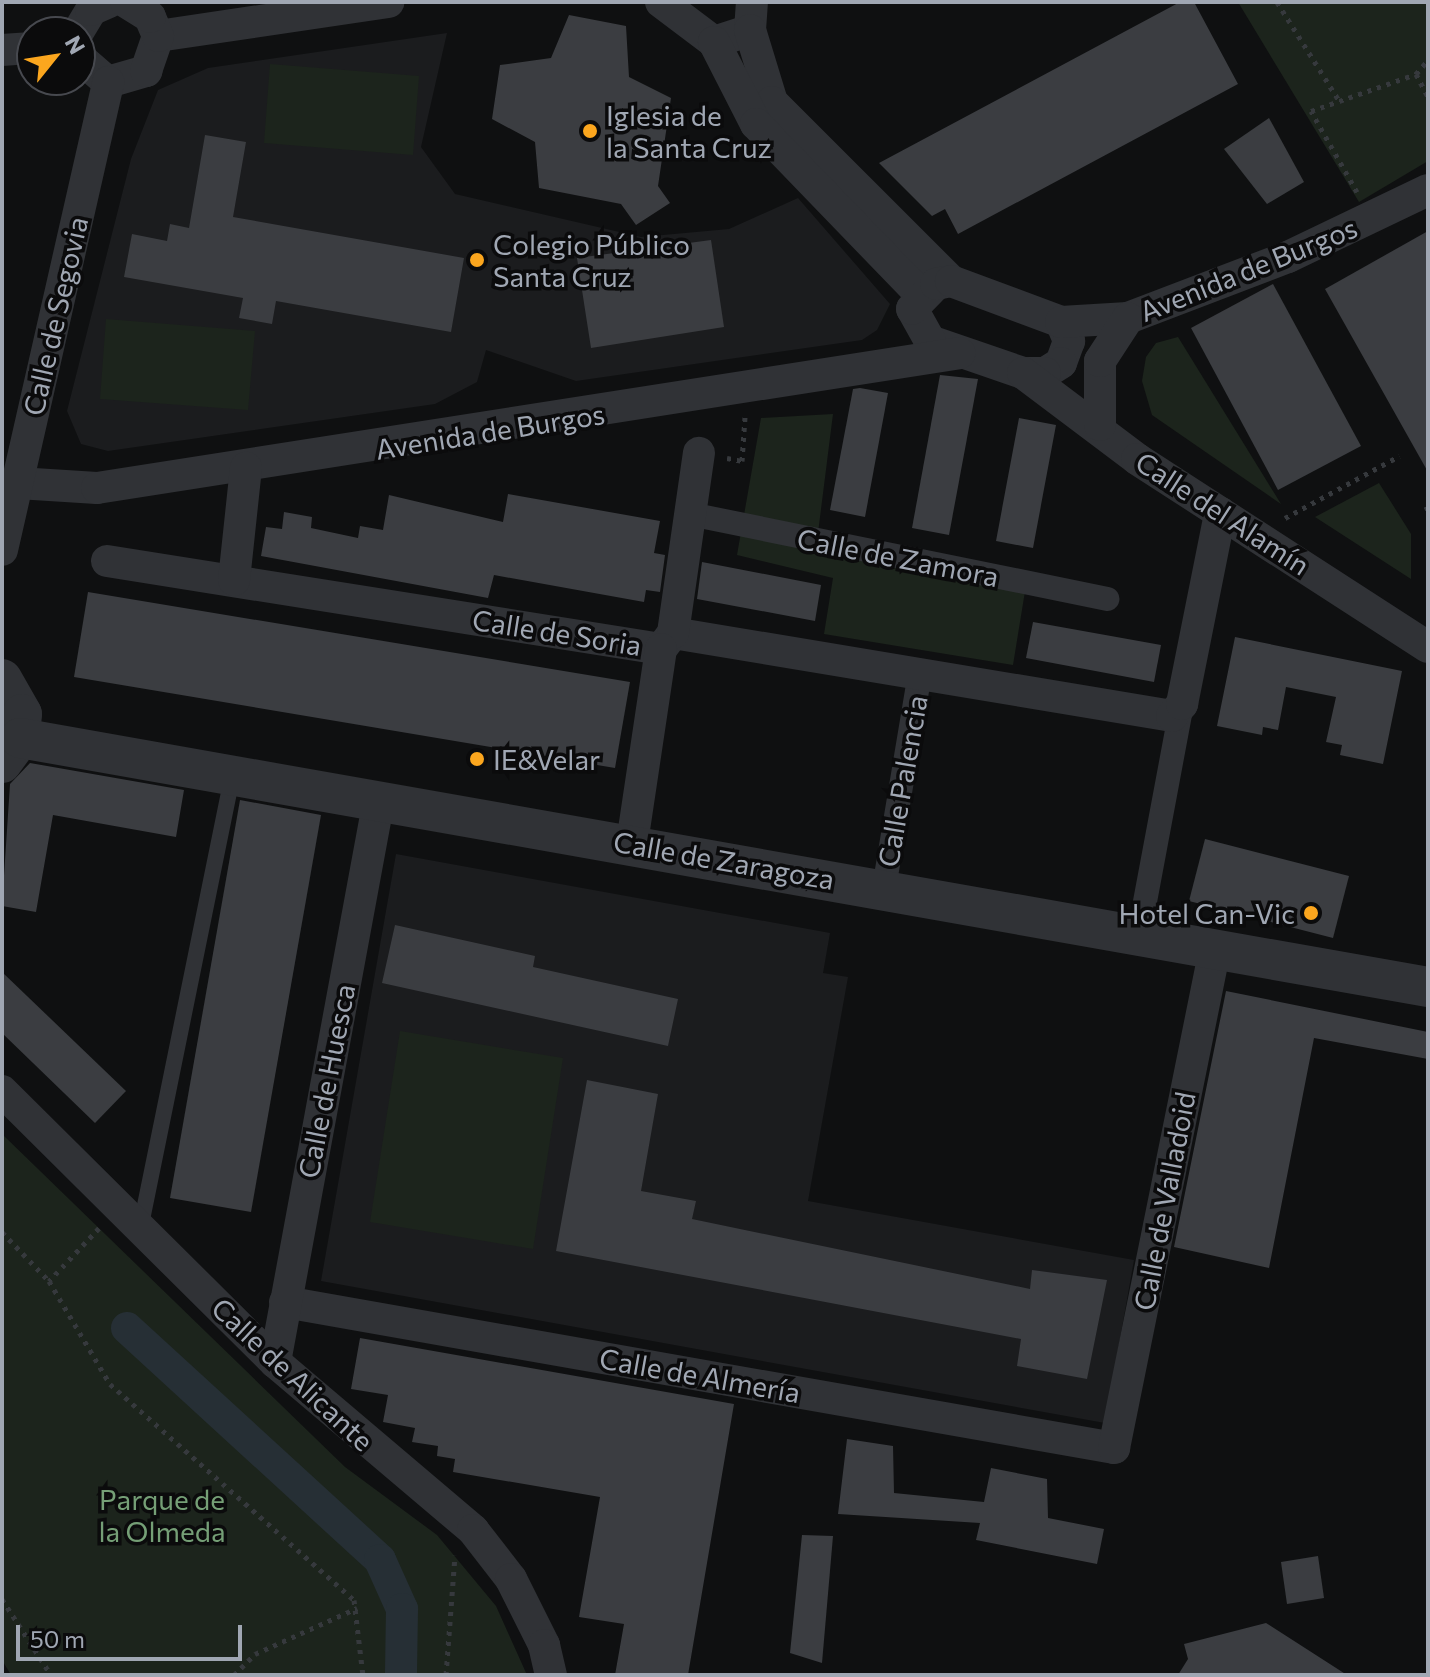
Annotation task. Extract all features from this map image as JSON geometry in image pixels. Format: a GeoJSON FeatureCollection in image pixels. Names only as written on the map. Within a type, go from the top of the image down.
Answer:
{"type":"FeatureCollection","features":[{"type":"Feature","properties":{"kind":"street"},"geometry":{"type":"LineString","coordinates":[[87,16],[91,10],[109,2]]}},
{"type":"Feature","properties":{"kind":"street"},"geometry":{"type":"LineString","coordinates":[[96,72],[108,82],[146,71],[158,36],[150,17],[126,2]]}},
{"type":"Feature","properties":{"kind":"street"},"geometry":{"type":"LineString","coordinates":[[158,36],[389,2]]}},
{"type":"Feature","properties":{"kind":"street"},"geometry":{"type":"LineString","coordinates":[[661,2],[714,42],[756,124],[921,295]]}},
{"type":"Feature","properties":{"kind":"street"},"geometry":{"type":"LineString","coordinates":[[714,42],[751,16],[772,102],[951,281],[1061,322],[1069,341],[1061,363],[1045,373],[1023,373]]}},
{"type":"Feature","properties":{"kind":"street","name":"Calle de Segovia"},"geometry":{"type":"LineString","coordinates":[[2,550],[108,82]]}},
{"type":"Feature","properties":{"kind":"street","name":"Avenida de Burgos"},"geometry":{"type":"LineString","coordinates":[[1061,322],[1128,318],[1373,219],[1428,190]]}},
{"type":"Feature","properties":{"kind":"street"},"geometry":{"type":"LineString","coordinates":[[951,281],[921,295],[912,309],[915,325],[960,353]]}},
{"type":"Feature","properties":{"kind":"street"},"geometry":{"type":"LineString","coordinates":[[1100,425],[1100,361],[1128,318]]}},
{"type":"Feature","properties":{"kind":"street","name":"Avenida de Burgos"},"geometry":{"type":"LineString","coordinates":[[18,483],[82,489],[246,468],[494,432],[960,353]]}},
{"type":"Feature","properties":{"kind":"street","name":"Calle del Alamín"},"geometry":{"type":"LineString","coordinates":[[960,353],[1023,373],[1220,513],[1428,647]]}},
{"type":"Feature","properties":{"kind":"street"},"geometry":{"type":"LineString","coordinates":[[632,843],[699,453]]}},
{"type":"Feature","properties":{"kind":"street"},"geometry":{"type":"LineString","coordinates":[[234,580],[246,468]]}},
{"type":"Feature","properties":{"kind":"street"},"geometry":{"type":"LineString","coordinates":[[1138,939],[1220,513]]}},
{"type":"Feature","properties":{"kind":"street","name":"Calle de Zamora"},"geometry":{"type":"LineString","coordinates":[[690,514],[1107,599]]}},
{"type":"Feature","properties":{"kind":"street","name":"Calle de Soria"},"geometry":{"type":"LineString","coordinates":[[107,561],[920,674],[1172,716],[1182,704]]}},
{"type":"Feature","properties":{"kind":"street","name":"Calle Palencia"},"geometry":{"type":"LineString","coordinates":[[884,888],[920,674]]}},
{"type":"Feature","properties":{"kind":"street"},"geometry":{"type":"LineString","coordinates":[[2,679],[22,714],[11,750]]}},
{"type":"Feature","properties":{"kind":"street","name":"Calle de Zaragoza"},"geometry":{"type":"LineString","coordinates":[[11,750],[232,774],[884,888],[1214,954],[1428,987]]}},
{"type":"Feature","properties":{"kind":"street","name":"Calle de Huesca"},"geometry":{"type":"LineString","coordinates":[[275,1362],[379,799]]}},
{"type":"Feature","properties":{"kind":"street","name":"Calle de Valladoid"},"geometry":{"type":"LineString","coordinates":[[1114,1448],[1214,954]]}},
{"type":"Feature","properties":{"kind":"street","name":"Calle de Alicante"},"geometry":{"type":"LineString","coordinates":[[2,1091],[275,1362],[457,1518],[511,1579],[544,1645],[551,1675]]}},
{"type":"Feature","properties":{"kind":"street","name":"Calle de Almería"},"geometry":{"type":"LineString","coordinates":[[285,1302],[1114,1448]]}},
{"type":"Feature","properties":{"kind":"lane"},"geometry":{"type":"LineString","coordinates":[[130,1215],[232,774]]}},
{"type":"Feature","properties":{"kind":"path"},"geometry":{"type":"LineString","coordinates":[[1277,2],[1338,99]]}},
{"type":"Feature","properties":{"kind":"path"},"geometry":{"type":"LineString","coordinates":[[1373,219],[1311,111],[1416,74],[1428,60]]}},
{"type":"Feature","properties":{"kind":"path"},"geometry":{"type":"LineString","coordinates":[[1416,74],[1428,97]]}},
{"type":"Feature","properties":{"kind":"path"},"geometry":{"type":"LineString","coordinates":[[699,453],[742,461],[747,391]]}},
{"type":"Feature","properties":{"kind":"path"},"geometry":{"type":"LineString","coordinates":[[1270,545],[1288,513],[1399,456]]}},
{"type":"Feature","properties":{"kind":"path"},"geometry":{"type":"LineString","coordinates":[[49,1281],[130,1215]]}},
{"type":"Feature","properties":{"kind":"path"},"geometry":{"type":"LineString","coordinates":[[2,1232],[49,1281],[110,1384],[357,1608],[363,1675]]}},
{"type":"Feature","properties":{"kind":"path"},"geometry":{"type":"LineString","coordinates":[[446,1675],[457,1518]]}},
{"type":"Feature","properties":{"kind":"path"},"geometry":{"type":"LineString","coordinates":[[3,1596],[51,1675]]}},
{"type":"Feature","properties":{"kind":"path"},"geometry":{"type":"LineString","coordinates":[[234,1675],[255,1654],[357,1608]]}},
{"type":"Feature","properties":{"kind":"shaded area","name":"Colegio Público Santa Cruz"},"geometry":{"type":"Polygon","coordinates":[[[447,33],[421,147],[455,194],[641,237],[729,229],[798,198],[890,304],[877,330],[862,340],[576,381],[486,350],[477,382],[435,404],[108,451],[81,444],[67,411],[131,159],[158,90],[208,68],[447,33]]]}},
{"type":"Feature","properties":{"kind":"shaded area"},"geometry":{"type":"Polygon","coordinates":[[[396,854],[830,933],[823,973],[848,977],[808,1201],[1134,1260],[1105,1423],[321,1281],[396,854]]]}},
{"type":"Feature","properties":{"kind":"green space"},"geometry":{"type":"Polygon","coordinates":[[[1238,2],[1428,2],[1428,161],[1359,202],[1238,2]]]}},
{"type":"Feature","properties":{"kind":"green space"},"geometry":{"type":"Polygon","coordinates":[[[270,64],[419,76],[413,155],[264,143],[270,64]]]}},
{"type":"Feature","properties":{"kind":"green space"},"geometry":{"type":"Polygon","coordinates":[[[106,319],[255,331],[248,410],[100,399],[106,319]]]}},
{"type":"Feature","properties":{"kind":"green space"},"geometry":{"type":"Polygon","coordinates":[[[1178,337],[1281,504],[1152,415],[1142,381],[1146,357],[1156,343],[1178,337]]]}},
{"type":"Feature","properties":{"kind":"green space"},"geometry":{"type":"Polygon","coordinates":[[[833,414],[817,541],[1027,579],[1013,665],[824,634],[833,578],[737,555],[761,418],[833,414]]]}},
{"type":"Feature","properties":{"kind":"green space"},"geometry":{"type":"Polygon","coordinates":[[[1379,483],[1411,534],[1411,579],[1315,517],[1379,483]]]}},
{"type":"Feature","properties":{"kind":"green space"},"geometry":{"type":"Polygon","coordinates":[[[400,1031],[563,1058],[533,1249],[370,1222],[400,1031]]]}},
{"type":"Feature","properties":{"kind":"green space","name":"Parque de la Olmeda"},"geometry":{"type":"Polygon","coordinates":[[[2,1134],[345,1467],[437,1535],[496,1606],[527,1675],[11,1675],[2,1660],[2,1134]]]}},
{"type":"Feature","properties":{"kind":"building"},"geometry":{"type":"Polygon","coordinates":[[[1180,2],[1194,2],[1238,84],[958,234],[945,209],[932,216],[879,163],[1180,2]]]}},
{"type":"Feature","properties":{"kind":"building","name":"Iglesia de la Santa Cruz"},"geometry":{"type":"Polygon","coordinates":[[[569,15],[626,26],[629,77],[671,98],[658,186],[670,203],[636,225],[621,204],[539,188],[535,142],[492,119],[500,65],[551,58],[569,15]]]}},
{"type":"Feature","properties":{"kind":"building"},"geometry":{"type":"Polygon","coordinates":[[[1269,118],[1304,182],[1267,204],[1224,149],[1269,118]]]}},
{"type":"Feature","properties":{"kind":"building"},"geometry":{"type":"Polygon","coordinates":[[[205,135],[246,142],[233,217],[464,258],[451,332],[276,301],[272,324],[239,318],[243,298],[124,277],[132,234],[167,241],[170,224],[189,228],[205,135]]]}},
{"type":"Feature","properties":{"kind":"building"},"geometry":{"type":"Polygon","coordinates":[[[1428,231],[1428,472],[1325,289],[1428,231]]]}},
{"type":"Feature","properties":{"kind":"building"},"geometry":{"type":"Polygon","coordinates":[[[711,240],[724,327],[591,348],[577,258],[711,240]]]}},
{"type":"Feature","properties":{"kind":"building"},"geometry":{"type":"Polygon","coordinates":[[[1273,284],[1361,446],[1278,490],[1191,328],[1273,284]]]}},
{"type":"Feature","properties":{"kind":"building"},"geometry":{"type":"Polygon","coordinates":[[[940,375],[978,379],[949,535],[912,528],[940,375]]]}},
{"type":"Feature","properties":{"kind":"building"},"geometry":{"type":"Polygon","coordinates":[[[853,389],[888,393],[865,517],[830,510],[853,389]]]}},
{"type":"Feature","properties":{"kind":"building"},"geometry":{"type":"Polygon","coordinates":[[[1019,418],[1056,425],[1033,548],[996,541],[1019,418]]]}},
{"type":"Feature","properties":{"kind":"building"},"geometry":{"type":"Polygon","coordinates":[[[508,494],[660,521],[654,553],[665,555],[660,592],[646,590],[644,602],[494,575],[488,598],[261,556],[266,527],[282,529],[284,512],[312,517],[311,528],[358,538],[360,526],[383,530],[389,495],[503,522],[508,494]]]}},
{"type":"Feature","properties":{"kind":"building"},"geometry":{"type":"Polygon","coordinates":[[[702,562],[821,585],[815,621],[697,599],[702,562]]]}},
{"type":"Feature","properties":{"kind":"building"},"geometry":{"type":"Polygon","coordinates":[[[88,592],[630,682],[615,768],[74,677],[88,592]]]}},
{"type":"Feature","properties":{"kind":"building"},"geometry":{"type":"Polygon","coordinates":[[[1033,622],[1161,645],[1154,682],[1026,658],[1033,622]]]}},
{"type":"Feature","properties":{"kind":"building"},"geometry":{"type":"Polygon","coordinates":[[[1235,637],[1402,671],[1383,764],[1340,755],[1342,745],[1326,742],[1336,697],[1286,687],[1278,730],[1263,727],[1262,735],[1217,726],[1235,637]]]}},
{"type":"Feature","properties":{"kind":"building"},"geometry":{"type":"Polygon","coordinates":[[[30,763],[184,790],[176,837],[53,815],[36,912],[2,906],[10,784],[30,763]]]}},
{"type":"Feature","properties":{"kind":"building"},"geometry":{"type":"Polygon","coordinates":[[[240,800],[321,815],[251,1212],[170,1198],[240,800]]]}},
{"type":"Feature","properties":{"kind":"building"},"geometry":{"type":"Polygon","coordinates":[[[1205,839],[1349,876],[1333,938],[1189,901],[1205,839]]]}},
{"type":"Feature","properties":{"kind":"building"},"geometry":{"type":"Polygon","coordinates":[[[395,925],[535,956],[533,967],[678,999],[668,1046],[382,983],[395,925]]]}},
{"type":"Feature","properties":{"kind":"building"},"geometry":{"type":"Polygon","coordinates":[[[2,972],[126,1091],[95,1123],[2,1033],[2,972]]]}},
{"type":"Feature","properties":{"kind":"building"},"geometry":{"type":"Polygon","coordinates":[[[1226,991],[1428,1032],[1428,1059],[1314,1038],[1269,1268],[1174,1247],[1226,991]]]}},
{"type":"Feature","properties":{"kind":"building"},"geometry":{"type":"Polygon","coordinates":[[[587,1080],[658,1094],[641,1191],[696,1201],[692,1219],[1030,1289],[1032,1270],[1107,1280],[1087,1379],[1017,1366],[1021,1339],[556,1251],[587,1080]]]}},
{"type":"Feature","properties":{"kind":"building"},"geometry":{"type":"Polygon","coordinates":[[[360,1338],[734,1404],[688,1675],[615,1675],[624,1624],[579,1617],[600,1497],[453,1472],[455,1459],[437,1456],[438,1446],[412,1442],[415,1428],[383,1422],[388,1395],[351,1389],[360,1338]]]}},
{"type":"Feature","properties":{"kind":"building"},"geometry":{"type":"Polygon","coordinates":[[[847,1439],[893,1446],[894,1493],[984,1502],[991,1468],[1047,1479],[1048,1518],[1104,1529],[1097,1564],[976,1540],[980,1523],[838,1514],[847,1439]]]}},
{"type":"Feature","properties":{"kind":"building"},"geometry":{"type":"Polygon","coordinates":[[[802,1535],[833,1536],[822,1663],[790,1653],[802,1535]]]}},
{"type":"Feature","properties":{"kind":"building"},"geometry":{"type":"Polygon","coordinates":[[[1318,1556],[1324,1598],[1287,1604],[1281,1562],[1318,1556]]]}},
{"type":"Feature","properties":{"kind":"building"},"geometry":{"type":"Polygon","coordinates":[[[1266,1623],[1347,1675],[1178,1675],[1188,1659],[1184,1644],[1266,1623]]]}},
{"type":"Feature","properties":{"kind":"waterway"},"geometry":{"type":"LineString","coordinates":[[127,1328],[380,1560],[402,1609],[401,1675]]}},
{"type":"Feature","properties":{"kind":"place","name":"Iglesia de la Santa Cruz"},"geometry":{"type":"Point","coordinates":[590,131]}},
{"type":"Feature","properties":{"kind":"place","name":"Colegio Público Santa Cruz"},"geometry":{"type":"Point","coordinates":[477,260]}},
{"type":"Feature","properties":{"kind":"place","name":"IE&Velar"},"geometry":{"type":"Point","coordinates":[477,759]}},
{"type":"Feature","properties":{"kind":"place","name":"Hotel Can-Vic"},"geometry":{"type":"Point","coordinates":[1311,913]}}]}
